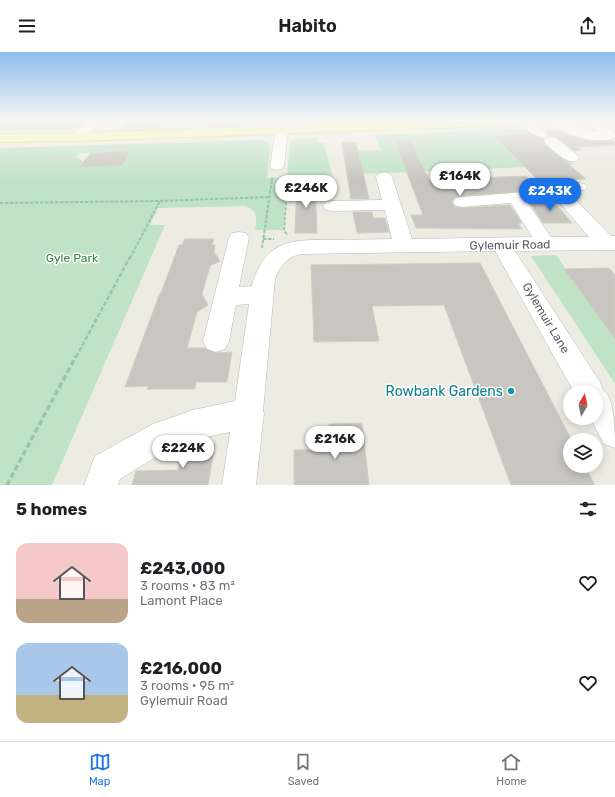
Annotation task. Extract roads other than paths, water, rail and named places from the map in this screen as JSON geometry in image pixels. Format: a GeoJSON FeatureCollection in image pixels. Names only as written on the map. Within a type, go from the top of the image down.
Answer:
{"type":"FeatureCollection","features":[{"type":"Feature","properties":{"kind":"street"},"geometry":{"type":"LineString","coordinates":[[277,166],[281,140]]}},
{"type":"Feature","properties":{"kind":"street"},"geometry":{"type":"LineString","coordinates":[[549,140],[572,158]]}},
{"type":"Feature","properties":{"kind":"street"},"geometry":{"type":"LineString","coordinates":[[384,177],[404,246]]}},
{"type":"Feature","properties":{"kind":"street"},"geometry":{"type":"LineString","coordinates":[[579,187],[555,188],[608,236]]}},
{"type":"Feature","properties":{"kind":"street"},"geometry":{"type":"LineString","coordinates":[[462,202],[537,196]]}},
{"type":"Feature","properties":{"kind":"street"},"geometry":{"type":"LineString","coordinates":[[516,198],[546,244]]}},
{"type":"Feature","properties":{"kind":"street"},"geometry":{"type":"LineString","coordinates":[[332,206],[392,205]]}},
{"type":"Feature","properties":{"kind":"street","name":"Gylemuir Road"},"geometry":{"type":"LineString","coordinates":[[239,485],[249,413],[264,279],[269,266],[277,256],[289,249],[301,247],[546,244],[608,236]]}},
{"type":"Feature","properties":{"kind":"street"},"geometry":{"type":"LineString","coordinates":[[216,341],[239,238]]}},
{"type":"Feature","properties":{"kind":"street","name":"Gylemuir Lane"},"geometry":{"type":"LineString","coordinates":[[501,245],[586,385]]}},
{"type":"Feature","properties":{"kind":"street"},"geometry":{"type":"LineString","coordinates":[[226,296],[262,295]]}},
{"type":"Feature","properties":{"kind":"street"},"geometry":{"type":"LineString","coordinates":[[101,485],[107,468],[164,435],[193,425],[249,413]]}},
{"type":"Feature","properties":{"kind":"street"},"geometry":{"type":"LineString","coordinates":[[603,413],[615,433]]}},
{"type":"Feature","properties":{"kind":"place","name":"Rowbank Gardens"},"geometry":{"type":"Point","coordinates":[511,391]}},
{"type":"Feature","properties":{"kind":"park label","name":"Gyle Park"},"geometry":{"type":"Point","coordinates":[72,258]}}]}
